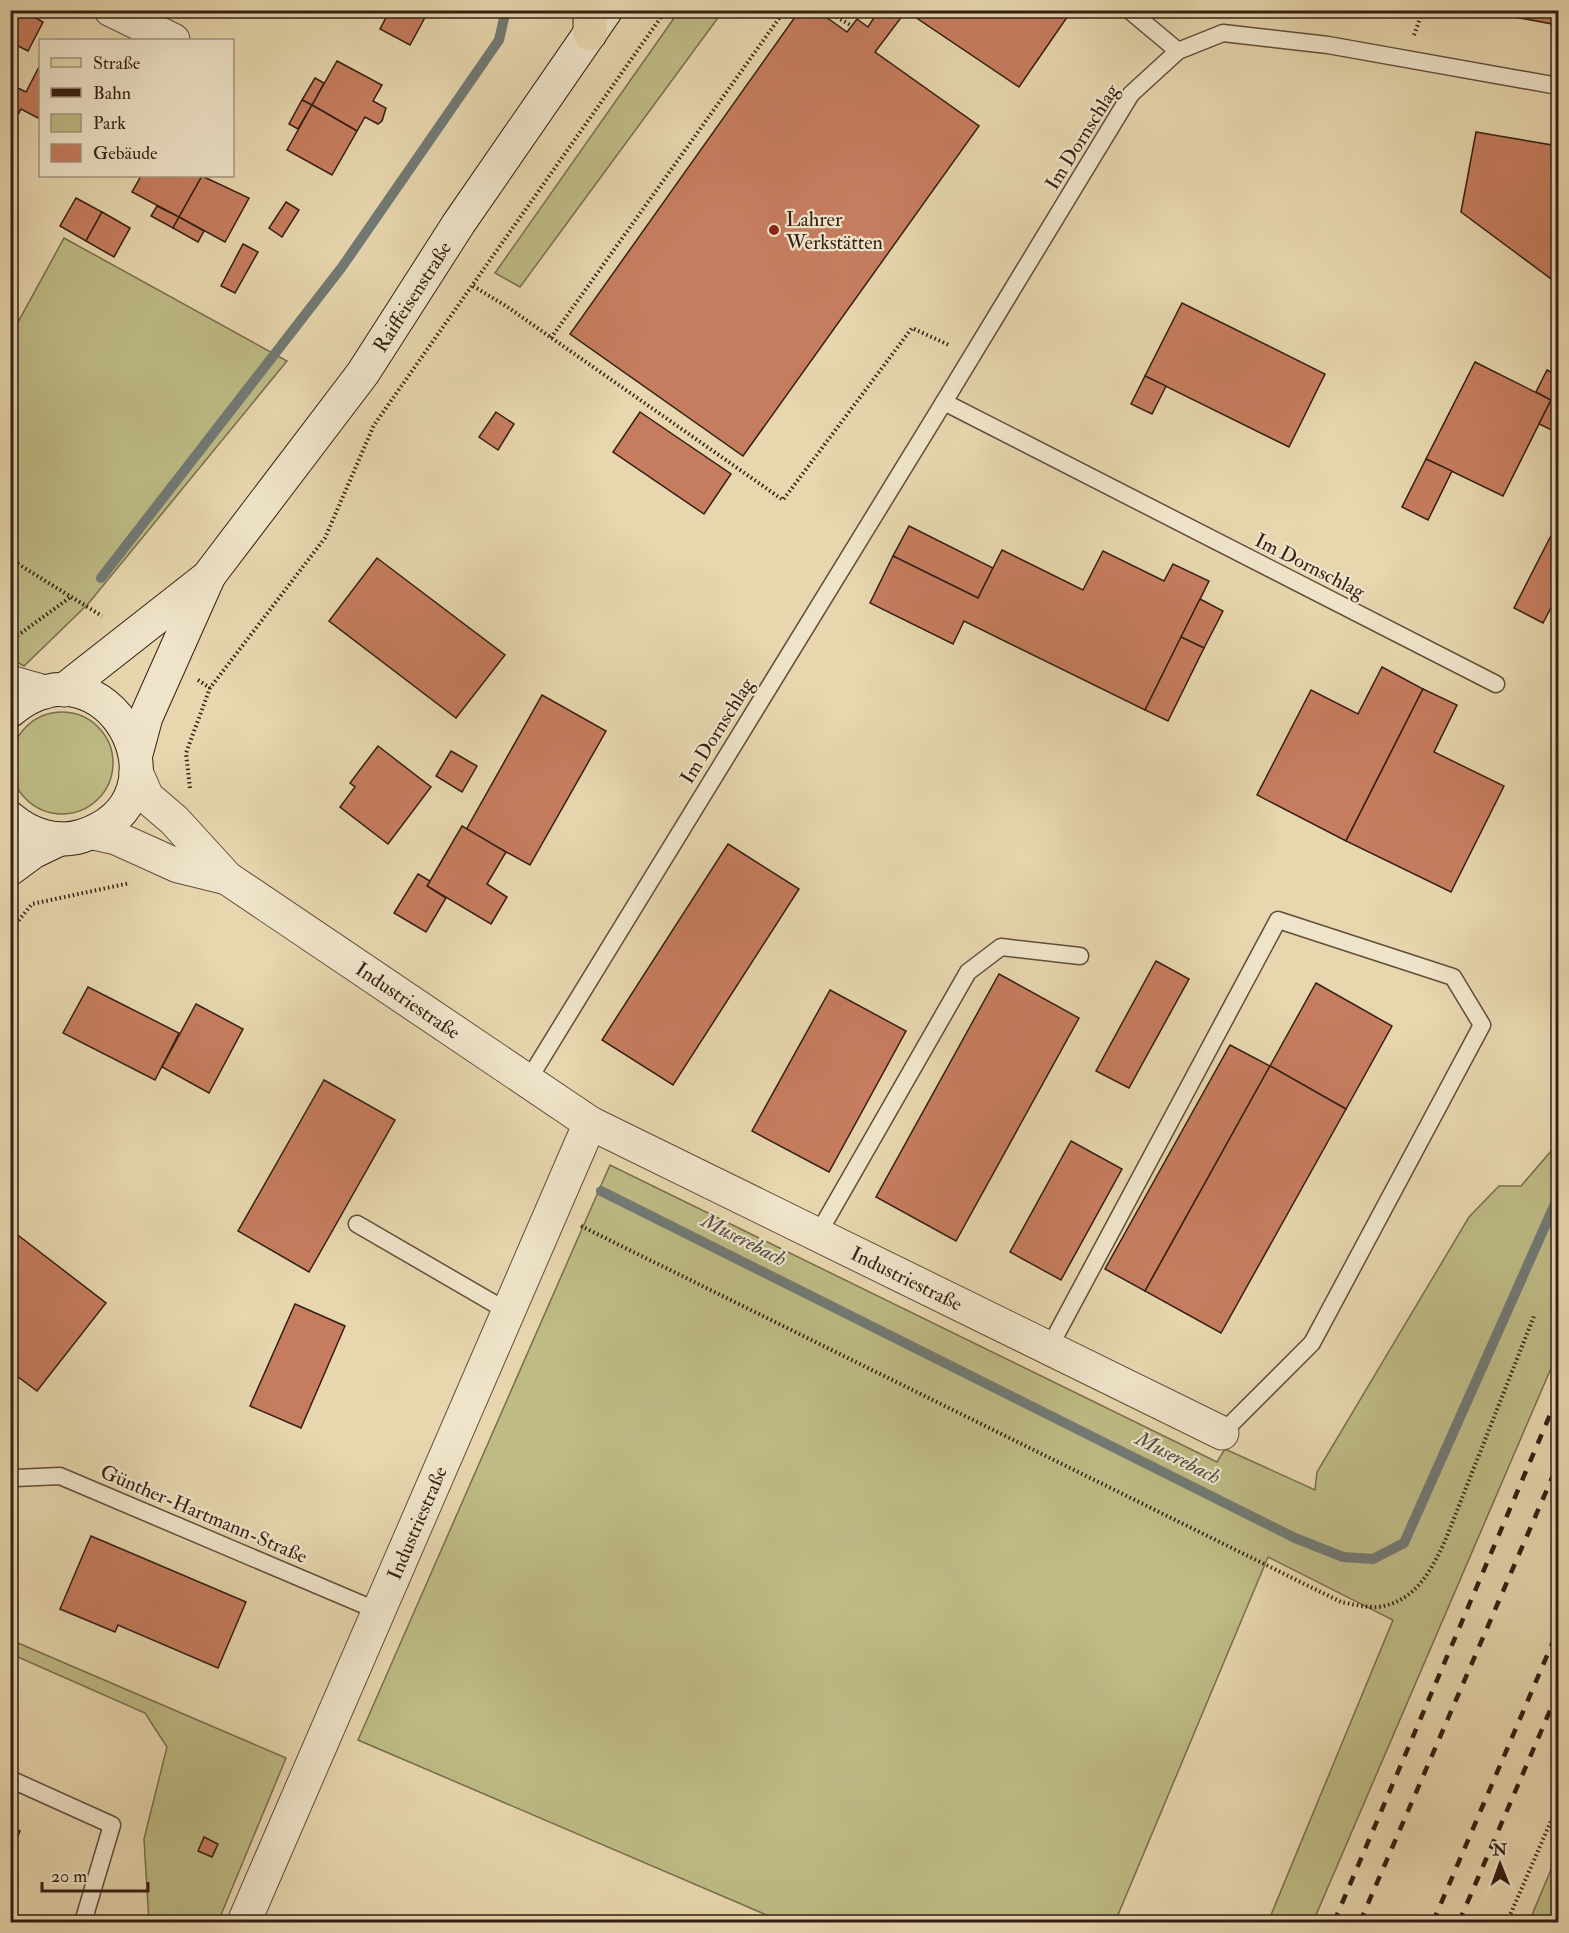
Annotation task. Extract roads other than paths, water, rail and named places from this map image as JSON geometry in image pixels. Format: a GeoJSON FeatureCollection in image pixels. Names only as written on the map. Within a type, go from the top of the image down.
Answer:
{"type":"FeatureCollection","features":[{"type":"Feature","properties":{"kind":"street"},"geometry":{"type":"LineString","coordinates":[[111,10],[171,39]]}},
{"type":"Feature","properties":{"kind":"street","name":"Raiffeisenstraße"},"geometry":{"type":"LineString","coordinates":[[93,833],[109,823],[122,809],[132,791],[146,717],[208,578],[363,373],[595,18]]}},
{"type":"Feature","properties":{"kind":"street","name":"Raiffeisenstraße"},"geometry":{"type":"LineString","coordinates":[[10,711],[27,699],[55,691],[208,578]]}},
{"type":"Feature","properties":{"kind":"street","name":"Industriestraße"},"geometry":{"type":"LineString","coordinates":[[10,682],[55,691],[81,693],[112,709],[127,730],[147,796],[174,820],[227,878],[527,1082],[590,1122],[1222,1433]]}},
{"type":"Feature","properties":{"kind":"street"},"geometry":{"type":"LineString","coordinates":[[10,818],[21,827],[40,836],[60,839]]}},
{"type":"Feature","properties":{"kind":"street"},"geometry":{"type":"LineString","coordinates":[[10,869],[33,852],[60,839],[93,833]]}},
{"type":"Feature","properties":{"kind":"street","name":"Industriestraße"},"geometry":{"type":"LineString","coordinates":[[93,833],[116,838],[178,866],[227,878]]}},
{"type":"Feature","properties":{"kind":"street","name":"Industriestraße"},"geometry":{"type":"LineString","coordinates":[[244,1923],[590,1122]]}},
{"type":"Feature","properties":{"kind":"lane"},"geometry":{"type":"LineString","coordinates":[[1129,10],[1178,51]]}},
{"type":"Feature","properties":{"kind":"lane","name":"Im Dornschlag"},"geometry":{"type":"LineString","coordinates":[[527,1082],[973,356],[1131,94],[1178,51],[1223,33],[1328,45],[1558,86]]}},
{"type":"Feature","properties":{"kind":"lane","name":"Im Dornschlag"},"geometry":{"type":"LineString","coordinates":[[944,402],[1496,684]]}},
{"type":"Feature","properties":{"kind":"lane"},"geometry":{"type":"LineString","coordinates":[[1048,1348],[1278,920],[1453,977],[1482,1025],[1312,1343],[1222,1433]]}},
{"type":"Feature","properties":{"kind":"lane"},"geometry":{"type":"LineString","coordinates":[[818,1234],[968,972],[1001,947],[1080,956]]}},
{"type":"Feature","properties":{"kind":"lane"},"geometry":{"type":"LineString","coordinates":[[357,1224],[507,1311]]}},
{"type":"Feature","properties":{"kind":"lane","name":"Günther-Hartmann-Straße"},"geometry":{"type":"LineString","coordinates":[[10,1481],[15,1478],[39,1475],[60,1476],[378,1611]]}},
{"type":"Feature","properties":{"kind":"lane"},"geometry":{"type":"LineString","coordinates":[[10,1779],[112,1825],[83,1923]]}},
{"type":"Feature","properties":{"kind":"waterway"},"geometry":{"type":"LineString","coordinates":[[101,578],[342,267],[499,40],[506,10]]}},
{"type":"Feature","properties":{"kind":"waterway","name":"Muserebach"},"geometry":{"type":"LineString","coordinates":[[601,1191],[1295,1538],[1343,1557],[1373,1559],[1404,1543],[1558,1197]]}},
{"type":"Feature","properties":{"kind":"railway"},"geometry":{"type":"LineString","coordinates":[[1334,1922],[1558,1396]]}},
{"type":"Feature","properties":{"kind":"railway"},"geometry":{"type":"LineString","coordinates":[[1360,1922],[1558,1464]]}},
{"type":"Feature","properties":{"kind":"railway"},"geometry":{"type":"LineString","coordinates":[[1433,1922],[1558,1630]]}},
{"type":"Feature","properties":{"kind":"railway"},"geometry":{"type":"LineString","coordinates":[[1459,1922],[1558,1692]]}},
{"type":"Feature","properties":{"kind":"place","name":"Lahrer Werkstätten"},"geometry":{"type":"Point","coordinates":[774,230]}}]}
